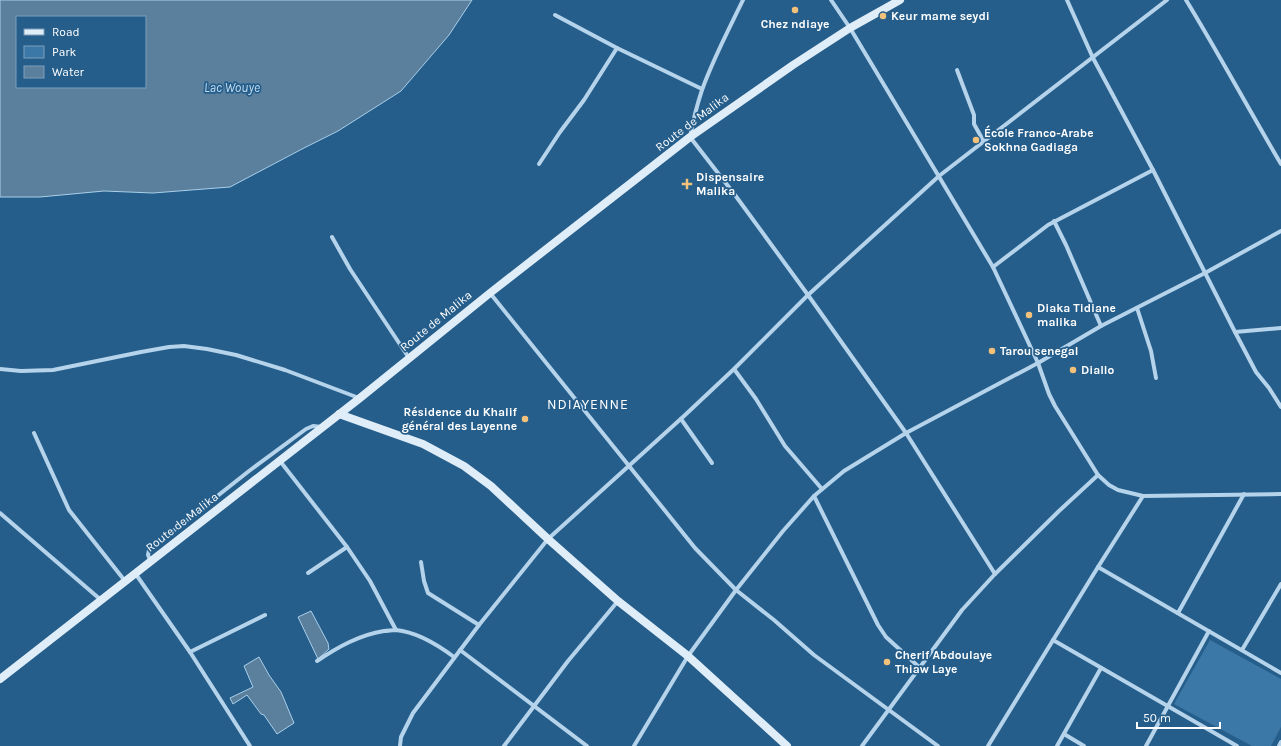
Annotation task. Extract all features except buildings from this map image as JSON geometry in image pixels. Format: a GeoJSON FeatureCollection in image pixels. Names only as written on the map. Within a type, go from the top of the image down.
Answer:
{"type":"FeatureCollection","features":[{"type":"Feature","properties":{"kind":"main road","name":"Route de Malika"},"geometry":{"type":"LineString","coordinates":[[0,679],[360,398],[490,293],[690,137],[793,65],[850,28],[900,0]]}},
{"type":"Feature","properties":{"kind":"main road"},"geometry":{"type":"LineString","coordinates":[[339,414],[423,444],[464,466],[491,486],[618,601],[688,656],[787,746]]}},
{"type":"Feature","properties":{"kind":"street"},"geometry":{"type":"LineString","coordinates":[[743,0],[716,55],[702,89],[690,137],[735,195],[808,295],[906,433],[995,574]]}},
{"type":"Feature","properties":{"kind":"street"},"geometry":{"type":"LineString","coordinates":[[831,0],[850,28],[971,232],[993,266],[1038,362],[1049,394],[1055,406],[1098,475],[1109,485],[1118,490],[1143,496],[1281,494]]}},
{"type":"Feature","properties":{"kind":"street"},"geometry":{"type":"LineString","coordinates":[[1067,0],[1093,58],[1153,170],[1256,372],[1269,388],[1281,407]]}},
{"type":"Feature","properties":{"kind":"street"},"geometry":{"type":"LineString","coordinates":[[400,746],[401,737],[413,713],[454,657],[548,539],[681,419],[734,369],[808,295],[939,176],[1167,0]]}},
{"type":"Feature","properties":{"kind":"street"},"geometry":{"type":"LineString","coordinates":[[1186,0],[1207,33],[1256,123],[1281,164]]}},
{"type":"Feature","properties":{"kind":"street"},"geometry":{"type":"LineString","coordinates":[[555,15],[617,48],[702,89]]}},
{"type":"Feature","properties":{"kind":"street"},"geometry":{"type":"LineString","coordinates":[[539,164],[560,132],[584,100],[617,48]]}},
{"type":"Feature","properties":{"kind":"street"},"geometry":{"type":"LineString","coordinates":[[956,70],[974,116],[974,124],[984,142]]}},
{"type":"Feature","properties":{"kind":"street"},"geometry":{"type":"LineString","coordinates":[[993,266],[1042,228],[1153,170]]}},
{"type":"Feature","properties":{"kind":"street"},"geometry":{"type":"LineString","coordinates":[[1054,221],[1101,326]]}},
{"type":"Feature","properties":{"kind":"street"},"geometry":{"type":"LineString","coordinates":[[634,746],[688,656],[736,590],[783,531],[822,488],[844,471],[906,433],[1038,362],[1101,326],[1206,274],[1281,231]]}},
{"type":"Feature","properties":{"kind":"street"},"geometry":{"type":"LineString","coordinates":[[332,237],[350,269],[409,358]]}},
{"type":"Feature","properties":{"kind":"street"},"geometry":{"type":"LineString","coordinates":[[490,293],[695,548],[736,590],[774,620],[814,655],[938,746]]}},
{"type":"Feature","properties":{"kind":"street"},"geometry":{"type":"LineString","coordinates":[[1137,308],[1151,351],[1156,378]]}},
{"type":"Feature","properties":{"kind":"street"},"geometry":{"type":"LineString","coordinates":[[1235,332],[1281,328]]}},
{"type":"Feature","properties":{"kind":"street"},"geometry":{"type":"LineString","coordinates":[[0,369],[21,371],[53,370],[141,352],[184,346],[236,355],[285,370],[360,398]]}},
{"type":"Feature","properties":{"kind":"street"},"geometry":{"type":"LineString","coordinates":[[734,369],[756,399],[785,446],[822,488]]}},
{"type":"Feature","properties":{"kind":"street"},"geometry":{"type":"LineString","coordinates":[[681,419],[712,463]]}},
{"type":"Feature","properties":{"kind":"street"},"geometry":{"type":"LineString","coordinates":[[151,562],[148,555],[149,550],[243,476],[306,429],[313,426],[323,427]]}},
{"type":"Feature","properties":{"kind":"street"},"geometry":{"type":"LineString","coordinates":[[34,433],[69,510],[125,581]]}},
{"type":"Feature","properties":{"kind":"street"},"geometry":{"type":"LineString","coordinates":[[279,460],[347,547],[370,580],[396,630]]}},
{"type":"Feature","properties":{"kind":"street"},"geometry":{"type":"LineString","coordinates":[[862,746],[962,610],[995,574],[1098,475]]}},
{"type":"Feature","properties":{"kind":"street"},"geometry":{"type":"LineString","coordinates":[[1178,613],[1244,494]]}},
{"type":"Feature","properties":{"kind":"street"},"geometry":{"type":"LineString","coordinates":[[814,496],[878,625],[886,637],[919,667]]}},
{"type":"Feature","properties":{"kind":"street"},"geometry":{"type":"LineString","coordinates":[[988,746],[1143,496]]}},
{"type":"Feature","properties":{"kind":"street"},"geometry":{"type":"LineString","coordinates":[[0,513],[101,600]]}},
{"type":"Feature","properties":{"kind":"street"},"geometry":{"type":"LineString","coordinates":[[308,573],[347,547]]}},
{"type":"Feature","properties":{"kind":"street"},"geometry":{"type":"LineString","coordinates":[[421,562],[424,581],[428,593],[479,625]]}},
{"type":"Feature","properties":{"kind":"street"},"geometry":{"type":"LineString","coordinates":[[1098,567],[1281,673]]}},
{"type":"Feature","properties":{"kind":"street"},"geometry":{"type":"LineString","coordinates":[[135,573],[190,652],[250,746]]}},
{"type":"Feature","properties":{"kind":"street"},"geometry":{"type":"LineString","coordinates":[[1242,650],[1281,584]]}},
{"type":"Feature","properties":{"kind":"street"},"geometry":{"type":"LineString","coordinates":[[504,746],[568,661],[618,601]]}},
{"type":"Feature","properties":{"kind":"street"},"geometry":{"type":"LineString","coordinates":[[190,652],[265,614]]}},
{"type":"Feature","properties":{"kind":"street"},"geometry":{"type":"LineString","coordinates":[[317,661],[351,641],[367,634],[396,630],[426,639],[444,649],[454,657]]}},
{"type":"Feature","properties":{"kind":"street"},"geometry":{"type":"LineString","coordinates":[[1146,746],[1209,631]]}},
{"type":"Feature","properties":{"kind":"street"},"geometry":{"type":"LineString","coordinates":[[1053,640],[1237,746]]}},
{"type":"Feature","properties":{"kind":"street"},"geometry":{"type":"LineString","coordinates":[[460,650],[587,746]]}},
{"type":"Feature","properties":{"kind":"street"},"geometry":{"type":"LineString","coordinates":[[1057,746],[1101,668]]}},
{"type":"Feature","properties":{"kind":"street"},"geometry":{"type":"LineString","coordinates":[[1064,734],[1084,746]]}},
{"type":"Feature","properties":{"kind":"street"},"geometry":{"type":"LineString","coordinates":[[1279,746],[1281,742]]}},
{"type":"Feature","properties":{"kind":"green space"},"geometry":{"type":"Polygon","coordinates":[[[1210,640],[1281,679],[1281,727],[1271,746],[1252,746],[1174,704],[1210,640]]]}},
{"type":"Feature","properties":{"kind":"water","name":"Lac Wouye"},"geometry":{"type":"Polygon","coordinates":[[[0,0],[472,0],[449,35],[401,91],[338,131],[230,187],[153,193],[104,191],[40,197],[0,197],[0,0]]]}},
{"type":"Feature","properties":{"kind":"water"},"geometry":{"type":"Polygon","coordinates":[[[311,611],[328,643],[329,649],[318,659],[298,617],[311,611]]]}},
{"type":"Feature","properties":{"kind":"water"},"geometry":{"type":"Polygon","coordinates":[[[259,657],[281,692],[294,723],[277,734],[264,715],[261,714],[247,695],[233,704],[230,698],[253,687],[244,666],[259,657]]]}},
{"type":"Feature","properties":{"kind":"place","name":"Chez ndiaye"},"geometry":{"type":"Point","coordinates":[795,10]}},
{"type":"Feature","properties":{"kind":"place","name":"Keur mame seydi"},"geometry":{"type":"Point","coordinates":[883,16]}},
{"type":"Feature","properties":{"kind":"place","name":"École Franco-Arabe Sokhna Gadiaga"},"geometry":{"type":"Point","coordinates":[976,140]}},
{"type":"Feature","properties":{"kind":"place","name":"Dispensaire Malika"},"geometry":{"type":"Point","coordinates":[687,184]}},
{"type":"Feature","properties":{"kind":"place","name":"Diaka Tidiane malika"},"geometry":{"type":"Point","coordinates":[1029,315]}},
{"type":"Feature","properties":{"kind":"place","name":"Tarou senegal"},"geometry":{"type":"Point","coordinates":[992,351]}},
{"type":"Feature","properties":{"kind":"place","name":"Diallo"},"geometry":{"type":"Point","coordinates":[1073,370]}},
{"type":"Feature","properties":{"kind":"place","name":"Résidence du Khalif général des Layenne"},"geometry":{"type":"Point","coordinates":[525,419]}},
{"type":"Feature","properties":{"kind":"place","name":"Cherif Abdoulaye Thiaw Laye"},"geometry":{"type":"Point","coordinates":[887,662]}},
{"type":"Feature","properties":{"kind":"district","name":"NDIAYENNE"},"geometry":{"type":"Point","coordinates":[588,404]}}]}
